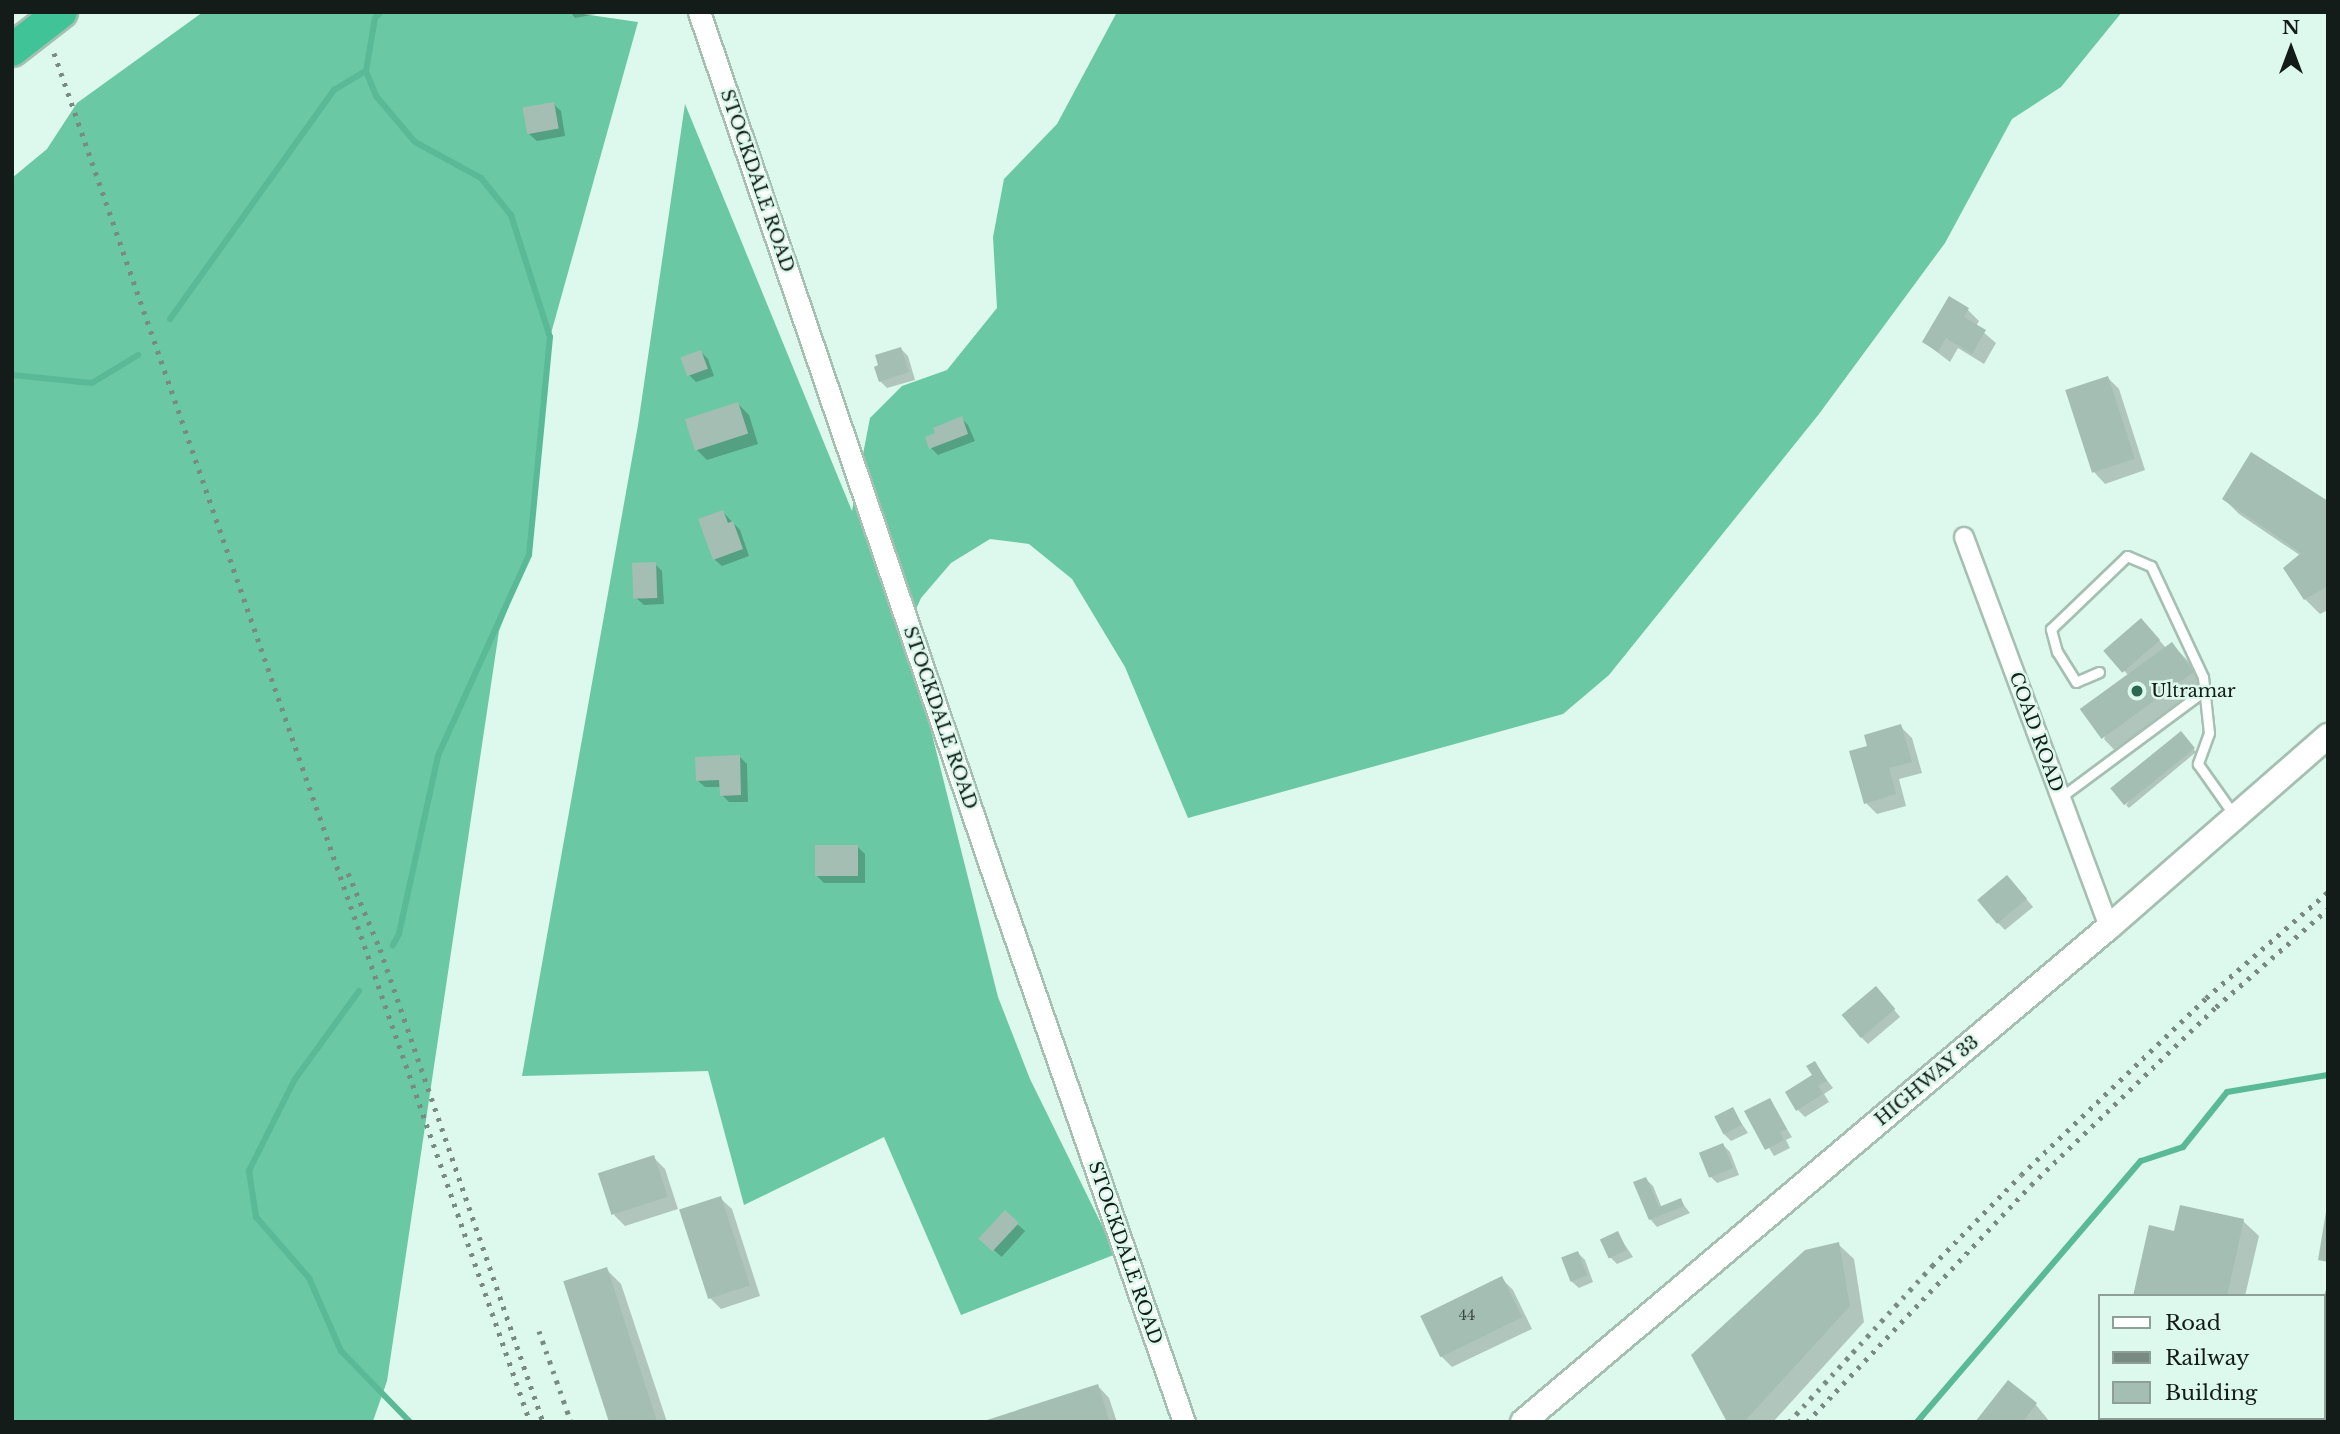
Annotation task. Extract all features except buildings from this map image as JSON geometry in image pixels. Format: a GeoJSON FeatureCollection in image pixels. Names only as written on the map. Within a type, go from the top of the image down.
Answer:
{"type":"FeatureCollection","features":[{"type":"Feature","properties":{"kind":"highway"},"geometry":{"type":"LineString","coordinates":[[12,50],[61,12]]}},
{"type":"Feature","properties":{"kind":"main road","name":"HIGHWAY 33"},"geometry":{"type":"LineString","coordinates":[[1523,1422],[2109,926],[2328,736]]}},
{"type":"Feature","properties":{"kind":"street","name":"STOCKDALE ROAD"},"geometry":{"type":"LineString","coordinates":[[699,12],[985,852],[1184,1422]]}},
{"type":"Feature","properties":{"kind":"street","name":"COAD ROAD"},"geometry":{"type":"LineString","coordinates":[[1964,537],[2109,926]]}},
{"type":"Feature","properties":{"kind":"lane"},"geometry":{"type":"LineString","coordinates":[[2099,672],[2076,682],[2057,652],[2051,629],[2127,556],[2151,566],[2203,677],[2209,733],[2198,764],[2235,817]]}},
{"type":"Feature","properties":{"kind":"lane"},"geometry":{"type":"LineString","coordinates":[[2061,797],[2205,690]]}},
{"type":"Feature","properties":{"kind":"green space"},"geometry":{"type":"Polygon","coordinates":[[[203,12],[576,13],[638,22],[550,337],[529,555],[499,631],[387,1381],[373,1421],[12,1422],[12,178],[47,149],[77,103],[203,12]]]}},
{"type":"Feature","properties":{"kind":"green space"},"geometry":{"type":"Polygon","coordinates":[[[1117,12],[2122,12],[2061,87],[2012,119],[1945,243],[1819,414],[1609,675],[1563,714],[1188,818],[1125,667],[1072,579],[1029,544],[990,539],[951,563],[921,598],[906,631],[998,997],[1030,1079],[1116,1254],[961,1315],[884,1137],[744,1205],[708,1071],[522,1076],[638,425],[685,104],[852,511],[870,418],[902,386],[947,370],[997,308],[993,237],[1004,179],[1057,124],[1117,12]]]}},
{"type":"Feature","properties":{"kind":"waterway"},"geometry":{"type":"LineString","coordinates":[[381,12],[375,18],[366,71],[376,96],[415,142],[481,178],[511,215],[550,337],[529,555],[438,756],[399,934],[393,945]]}},
{"type":"Feature","properties":{"kind":"waterway"},"geometry":{"type":"LineString","coordinates":[[170,319],[334,90],[366,71]]}},
{"type":"Feature","properties":{"kind":"waterway"},"geometry":{"type":"LineString","coordinates":[[12,375],[92,383],[138,355]]}},
{"type":"Feature","properties":{"kind":"waterway"},"geometry":{"type":"LineString","coordinates":[[359,991],[295,1079],[249,1171],[256,1217],[309,1278],[341,1351],[410,1422]]}},
{"type":"Feature","properties":{"kind":"waterway"},"geometry":{"type":"LineString","coordinates":[[1917,1422],[2141,1161],[2183,1147],[2227,1092],[2328,1075]]}},
{"type":"Feature","properties":{"kind":"railway"},"geometry":{"type":"LineString","coordinates":[[54,53],[530,1422]]}},
{"type":"Feature","properties":{"kind":"railway"},"geometry":{"type":"LineString","coordinates":[[348,873],[380,949],[543,1422]]}},
{"type":"Feature","properties":{"kind":"railway"},"geometry":{"type":"LineString","coordinates":[[1789,1422],[1932,1266],[2021,1175],[2206,998],[2328,892]]}},
{"type":"Feature","properties":{"kind":"railway"},"geometry":{"type":"LineString","coordinates":[[1807,1422],[2031,1185],[2216,1007],[2328,909]]}},
{"type":"Feature","properties":{"kind":"railway"},"geometry":{"type":"LineString","coordinates":[[539,1331],[571,1422]]}},
{"type":"Feature","properties":{"kind":"place","name":"Ultramar"},"geometry":{"type":"Point","coordinates":[2137,691]}}]}
